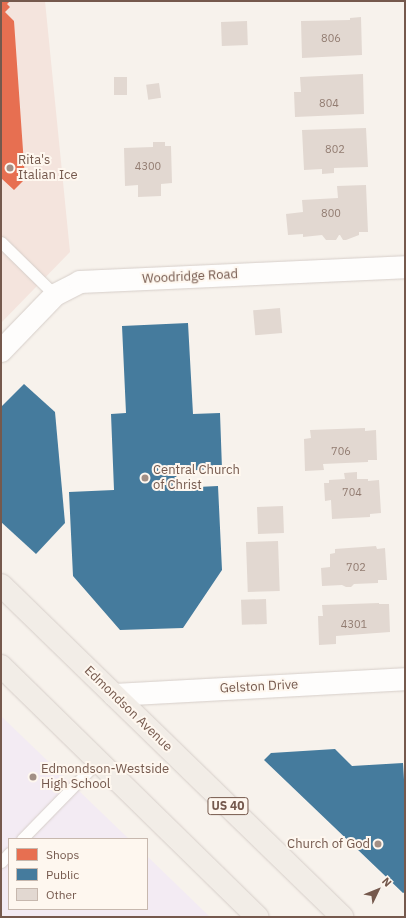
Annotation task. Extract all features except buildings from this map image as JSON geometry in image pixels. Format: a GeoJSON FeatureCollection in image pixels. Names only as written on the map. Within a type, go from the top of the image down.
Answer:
{"type":"FeatureCollection","features":[{"type":"Feature","properties":{"kind":"main road","name":"Edmondson Avenue"},"geometry":{"type":"LineString","coordinates":[[1,585],[342,917]]}},
{"type":"Feature","properties":{"kind":"main road"},"geometry":{"type":"LineString","coordinates":[[1,666],[257,917]]}},
{"type":"Feature","properties":{"kind":"street","name":"Woodridge Road"},"geometry":{"type":"LineString","coordinates":[[1,351],[55,295],[80,282],[405,267]]}},
{"type":"Feature","properties":{"kind":"street","name":"Gelston Drive"},"geometry":{"type":"LineString","coordinates":[[114,695],[405,679]]}},
{"type":"Feature","properties":{"kind":"lane"},"geometry":{"type":"LineString","coordinates":[[1,242],[55,295]]}},
{"type":"Feature","properties":{"kind":"lane"},"geometry":{"type":"LineString","coordinates":[[23,838],[98,761]]}},
{"type":"Feature","properties":{"kind":"lane"},"geometry":{"type":"LineString","coordinates":[[1,862],[8,854]]}},
{"type":"Feature","properties":{"kind":"shaded area"},"geometry":{"type":"Polygon","coordinates":[[[1,1],[45,1],[70,252],[1,323],[1,1]]]}},
{"type":"Feature","properties":{"kind":"shaded area","name":"Edmondson-Westside High School"},"geometry":{"type":"Polygon","coordinates":[[[1,716],[128,838],[8,838],[8,910],[148,910],[148,857],[210,917],[1,917],[1,716]]]}},
{"type":"Feature","properties":{"kind":"place","name":"Rita's Italian Ice"},"geometry":{"type":"Point","coordinates":[10,168]}},
{"type":"Feature","properties":{"kind":"place","name":"Central Church of Christ"},"geometry":{"type":"Point","coordinates":[145,478]}},
{"type":"Feature","properties":{"kind":"place","name":"Edmondson-Westside High School"},"geometry":{"type":"Point","coordinates":[33,777]}},
{"type":"Feature","properties":{"kind":"place","name":"Church of God"},"geometry":{"type":"Point","coordinates":[378,844]}}]}
